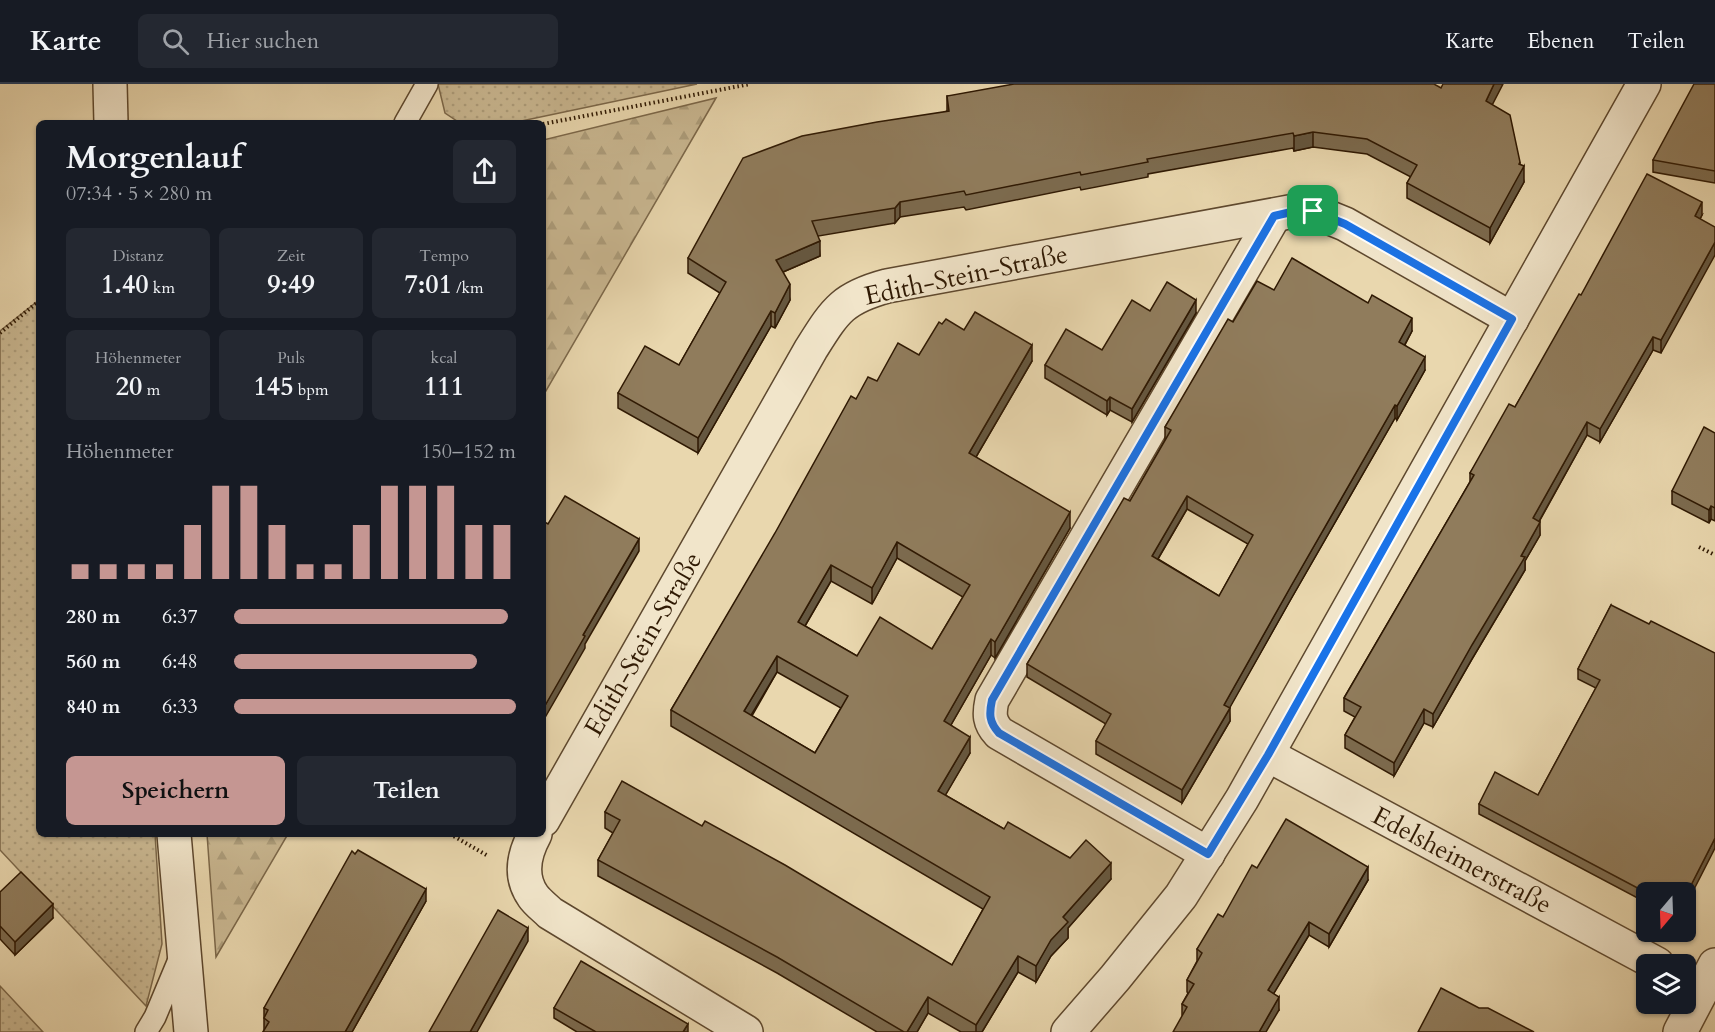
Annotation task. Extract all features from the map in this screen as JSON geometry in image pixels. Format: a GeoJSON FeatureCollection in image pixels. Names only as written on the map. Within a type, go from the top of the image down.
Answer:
{"type":"FeatureCollection","features":[{"type":"Feature","properties":{"kind":"street"},"geometry":{"type":"LineString","coordinates":[[110,84],[111,120]]}},
{"type":"Feature","properties":{"kind":"street"},"geometry":{"type":"LineString","coordinates":[[1068,1032],[1181,896],[1208,854],[1268,755],[1644,84]]}},
{"type":"Feature","properties":{"kind":"street","name":"Edith-Stein-Straße"},"geometry":{"type":"LineString","coordinates":[[546,815],[811,349],[835,313],[848,301],[862,293],[887,286],[1300,210],[1313,211],[1345,224],[1512,319]]}},
{"type":"Feature","properties":{"kind":"street"},"geometry":{"type":"LineString","coordinates":[[1208,854],[999,733],[991,725],[989,712],[992,700],[1274,216]]}},
{"type":"Feature","properties":{"kind":"street","name":"Edelsheimerstraße"},"geometry":{"type":"LineString","coordinates":[[1268,755],[1638,954]]}},
{"type":"Feature","properties":{"kind":"street"},"geometry":{"type":"LineString","coordinates":[[174,837],[191,1032]]}},
{"type":"Feature","properties":{"kind":"street"},"geometry":{"type":"LineString","coordinates":[[534,837],[523,861],[525,877],[532,896],[550,913],[746,1032]]}},
{"type":"Feature","properties":{"kind":"street"},"geometry":{"type":"LineString","coordinates":[[1680,1032],[1705,982]]}},
{"type":"Feature","properties":{"kind":"lane"},"geometry":{"type":"LineString","coordinates":[[407,120],[427,84]]}},
{"type":"Feature","properties":{"kind":"lane"},"geometry":{"type":"LineString","coordinates":[[146,1032],[155,1017],[184,949]]}},
{"type":"Feature","properties":{"kind":"path"},"geometry":{"type":"LineString","coordinates":[[546,123],[750,84]]}},
{"type":"Feature","properties":{"kind":"path"},"geometry":{"type":"LineString","coordinates":[[0,333],[36,303]]}},
{"type":"Feature","properties":{"kind":"path"},"geometry":{"type":"LineString","coordinates":[[1699,547],[1715,555]]}},
{"type":"Feature","properties":{"kind":"green space"},"geometry":{"type":"Polygon","coordinates":[[[438,84],[697,84],[526,120],[456,120],[445,113],[438,84]]]}},
{"type":"Feature","properties":{"kind":"green space"},"geometry":{"type":"Polygon","coordinates":[[[716,98],[546,391],[546,139],[716,98]]]}},
{"type":"Feature","properties":{"kind":"green space"},"geometry":{"type":"Polygon","coordinates":[[[36,302],[36,837],[155,837],[162,944],[146,1006],[0,850],[0,331],[36,302]]]}},
{"type":"Feature","properties":{"kind":"green space"},"geometry":{"type":"Polygon","coordinates":[[[207,837],[286,837],[216,957],[207,837]]]}},
{"type":"Feature","properties":{"kind":"green space"},"geometry":{"type":"Polygon","coordinates":[[[0,986],[43,1032],[0,1032],[0,986]]]}},
{"type":"Feature","properties":{"kind":"building"},"geometry":{"type":"Polygon","coordinates":[[[1014,84],[1434,84],[1441,88],[1443,84],[1494,84],[1486,101],[1510,115],[1519,164],[1524,166],[1490,228],[1407,183],[1417,165],[1367,139],[1313,132],[1294,136],[1293,133],[1147,159],[1148,162],[1081,175],[1080,172],[966,195],[964,191],[900,202],[895,208],[812,221],[820,241],[776,260],[790,284],[775,313],[771,311],[698,438],[618,393],[645,346],[679,365],[726,282],[688,258],[743,158],[802,136],[949,111],[947,96],[1014,84]]]}},
{"type":"Feature","properties":{"kind":"building"},"geometry":{"type":"Polygon","coordinates":[[[1694,84],[1715,84],[1715,171],[1653,160],[1694,84]]]}},
{"type":"Feature","properties":{"kind":"building"},"geometry":{"type":"Polygon","coordinates":[[[1647,174],[1702,202],[1695,216],[1715,227],[1715,242],[1661,340],[1653,337],[1600,429],[1587,422],[1533,518],[1540,522],[1521,556],[1525,557],[1433,714],[1424,709],[1394,763],[1345,735],[1361,707],[1344,698],[1474,475],[1470,473],[1509,404],[1515,407],[1579,294],[1581,295],[1647,174]]]}},
{"type":"Feature","properties":{"kind":"building"},"geometry":{"type":"Polygon","coordinates":[[[1292,258],[1368,303],[1372,295],[1412,318],[1399,342],[1425,357],[1397,406],[1395,405],[1224,705],[1230,708],[1182,790],[1096,741],[1111,714],[1027,664],[1124,498],[1130,501],[1171,430],[1165,427],[1228,319],[1233,322],[1257,281],[1274,290],[1292,258]],[[1187,496],[1152,556],[1219,596],[1253,535],[1187,496]]]}},
{"type":"Feature","properties":{"kind":"building"},"geometry":{"type":"Polygon","coordinates":[[[1167,282],[1196,300],[1132,409],[1110,397],[1107,401],[1045,365],[1066,329],[1102,350],[1132,300],[1150,311],[1167,282]]]}},
{"type":"Feature","properties":{"kind":"building"},"geometry":{"type":"Polygon","coordinates":[[[975,312],[1032,345],[969,453],[1070,512],[995,642],[991,639],[944,721],[970,737],[938,791],[1004,829],[1008,822],[1070,858],[1086,840],[1111,863],[1063,917],[1068,922],[1051,940],[1036,966],[1018,956],[976,1025],[928,997],[907,1032],[904,1032],[777,957],[598,860],[620,820],[605,812],[622,781],[702,826],[705,821],[785,865],[952,965],[990,897],[671,710],[775,533],[851,396],[856,399],[868,377],[877,381],[898,343],[919,355],[939,322],[942,324],[946,319],[964,330],[975,312]],[[897,542],[872,588],[831,565],[798,622],[857,656],[880,617],[932,649],[970,585],[897,542]],[[777,656],[744,711],[815,753],[848,696],[777,656]]]}},
{"type":"Feature","properties":{"kind":"building"},"geometry":{"type":"Polygon","coordinates":[[[1704,427],[1715,433],[1715,508],[1711,506],[1709,510],[1672,491],[1704,427]]]}},
{"type":"Feature","properties":{"kind":"building"},"geometry":{"type":"Polygon","coordinates":[[[565,496],[639,539],[546,704],[546,523],[548,524],[565,496]]]}},
{"type":"Feature","properties":{"kind":"building"},"geometry":{"type":"Polygon","coordinates":[[[1611,605],[1649,624],[1651,621],[1715,653],[1715,838],[1693,882],[1636,882],[1636,887],[1479,804],[1495,772],[1538,795],[1600,680],[1578,669],[1611,605]]]}},
{"type":"Feature","properties":{"kind":"building"},"geometry":{"type":"Polygon","coordinates":[[[1286,819],[1368,867],[1329,934],[1309,922],[1268,990],[1279,997],[1259,1032],[1173,1032],[1187,1007],[1182,1004],[1194,984],[1187,980],[1202,953],[1197,949],[1218,914],[1223,917],[1252,865],[1257,868],[1286,819]]]}},
{"type":"Feature","properties":{"kind":"building"},"geometry":{"type":"Polygon","coordinates":[[[358,850],[426,889],[345,1032],[263,1032],[269,1022],[264,1018],[268,1010],[264,1008],[352,851],[355,854],[358,850]]]}},
{"type":"Feature","properties":{"kind":"building"},"geometry":{"type":"Polygon","coordinates":[[[21,872],[53,904],[15,942],[0,926],[0,892],[21,872]]]}},
{"type":"Feature","properties":{"kind":"building"},"geometry":{"type":"Polygon","coordinates":[[[498,910],[528,928],[470,1032],[429,1032],[498,910]]]}},
{"type":"Feature","properties":{"kind":"building"},"geometry":{"type":"Polygon","coordinates":[[[581,961],[688,1024],[683,1032],[596,1032],[554,1008],[581,961]]]}},
{"type":"Feature","properties":{"kind":"building"},"geometry":{"type":"Polygon","coordinates":[[[1441,988],[1479,1008],[1488,1008],[1534,1032],[1418,1032],[1441,988]]]}},
{"type":"Feature","properties":{"kind":"route"},"geometry":{"type":"LineString","coordinates":[[1300,210],[1313,211],[1345,224],[1512,319],[1268,755],[1208,854],[999,733],[991,725],[989,712],[992,700],[1274,216],[1300,210]]}}]}
